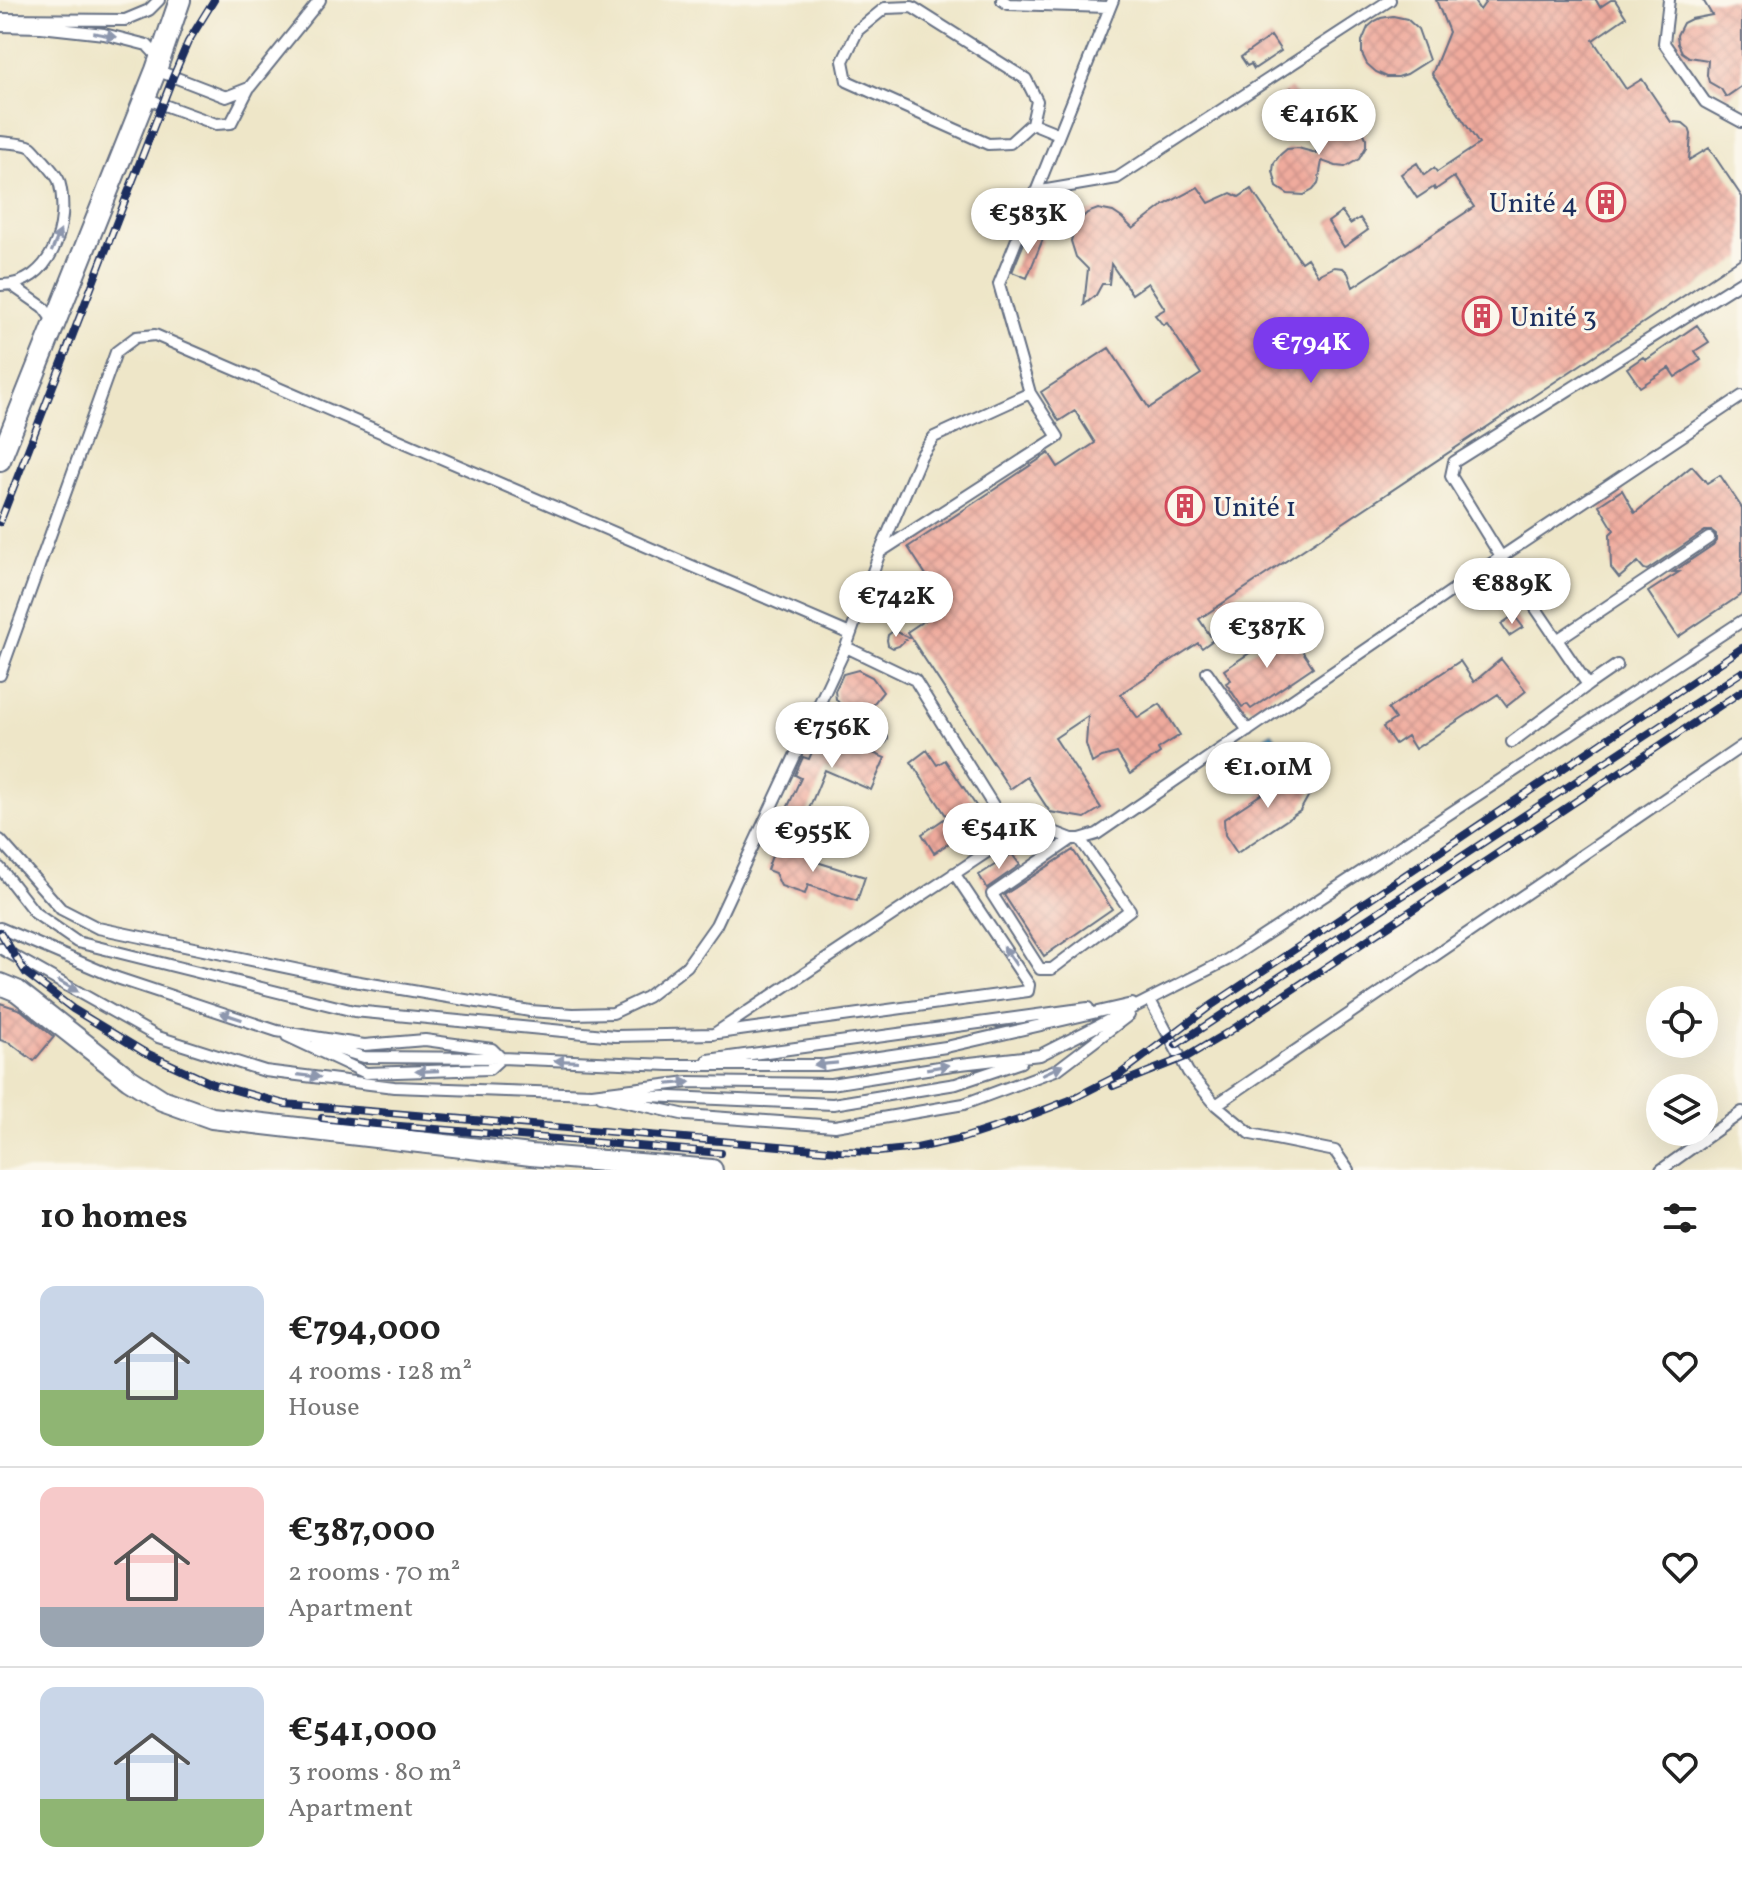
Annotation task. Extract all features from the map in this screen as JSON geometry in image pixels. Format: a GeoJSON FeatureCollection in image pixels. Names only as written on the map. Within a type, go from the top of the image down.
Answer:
{"type":"FeatureCollection","features":[{"type":"Feature","properties":{"kind":"street"},"geometry":{"type":"LineString","coordinates":[[0,460],[158,65],[180,0]]}},
{"type":"Feature","properties":{"kind":"street"},"geometry":{"type":"LineString","coordinates":[[0,984],[17,991],[129,1079],[162,1100],[212,1118],[531,1155],[712,1170]]}},
{"type":"Feature","properties":{"kind":"lane"},"geometry":{"type":"LineString","coordinates":[[0,19],[125,20],[149,10],[159,0]]}},
{"type":"Feature","properties":{"kind":"lane"},"geometry":{"type":"LineString","coordinates":[[145,98],[216,124],[231,123],[249,88],[320,0]]}},
{"type":"Feature","properties":{"kind":"lane"},"geometry":{"type":"LineString","coordinates":[[880,552],[1058,437],[1030,393],[999,284],[1110,4],[1008,4],[1002,0]]}},
{"type":"Feature","properties":{"kind":"lane"},"geometry":{"type":"LineString","coordinates":[[1035,192],[1117,178],[1390,0]]}},
{"type":"Feature","properties":{"kind":"lane"},"geometry":{"type":"LineString","coordinates":[[1669,0],[1664,43],[1705,102],[1742,122]]}},
{"type":"Feature","properties":{"kind":"lane"},"geometry":{"type":"LineString","coordinates":[[912,7],[1026,79],[1037,101],[1032,123],[1010,143],[988,144],[847,81],[843,61],[858,30],[885,8],[912,7]]}},
{"type":"Feature","properties":{"kind":"lane"},"geometry":{"type":"LineString","coordinates":[[0,26],[104,34],[147,45],[158,65],[226,97],[249,88]]}},
{"type":"Feature","properties":{"kind":"lane"},"geometry":{"type":"LineString","coordinates":[[1032,123],[1059,134]]}},
{"type":"Feature","properties":{"kind":"lane"},"geometry":{"type":"LineString","coordinates":[[0,142],[31,147],[58,178],[62,202],[62,228],[52,252],[38,273],[13,286]]}},
{"type":"Feature","properties":{"kind":"lane"},"geometry":{"type":"LineString","coordinates":[[1588,685],[1501,557],[1451,476],[1454,462],[1742,281]]}},
{"type":"Feature","properties":{"kind":"lane"},"geometry":{"type":"LineString","coordinates":[[0,285],[13,286],[43,307],[55,323]]}},
{"type":"Feature","properties":{"kind":"lane"},"geometry":{"type":"LineString","coordinates":[[0,675],[116,352],[136,337],[155,335],[850,634]]}},
{"type":"Feature","properties":{"kind":"lane"},"geometry":{"type":"LineString","coordinates":[[0,840],[61,909],[98,928],[342,979],[530,1011],[613,1013],[647,997],[687,966],[716,925],[846,647],[880,552],[921,456],[934,437],[1030,393]]}},
{"type":"Feature","properties":{"kind":"lane"},"geometry":{"type":"LineString","coordinates":[[714,1034],[1023,828],[1046,829],[1076,839],[1130,910],[1052,969],[1040,969],[992,894],[1076,839],[1097,834],[1742,396]]}},
{"type":"Feature","properties":{"kind":"lane"},"geometry":{"type":"LineString","coordinates":[[1557,640],[1709,538]]}},
{"type":"Feature","properties":{"kind":"lane"},"geometry":{"type":"LineString","coordinates":[[0,948],[158,1037],[265,1071],[394,1087],[833,1104],[956,1084],[1040,1055],[1227,960],[1742,621]]}},
{"type":"Feature","properties":{"kind":"lane"},"geometry":{"type":"LineString","coordinates":[[846,647],[915,680],[1011,834]]}},
{"type":"Feature","properties":{"kind":"lane"},"geometry":{"type":"LineString","coordinates":[[1512,742],[1617,665]]}},
{"type":"Feature","properties":{"kind":"lane"},"geometry":{"type":"LineString","coordinates":[[1207,672],[1248,731]]}},
{"type":"Feature","properties":{"kind":"lane"},"geometry":{"type":"LineString","coordinates":[[815,713],[882,738]]}},
{"type":"Feature","properties":{"kind":"lane"},"geometry":{"type":"LineString","coordinates":[[1216,1105],[1742,746]]}},
{"type":"Feature","properties":{"kind":"lane"},"geometry":{"type":"LineString","coordinates":[[0,868],[35,913],[77,942],[354,1011],[615,1036],[714,1034],[1028,991],[1029,985],[954,873]]}},
{"type":"Feature","properties":{"kind":"lane"},"geometry":{"type":"LineString","coordinates":[[0,928],[117,978],[364,1057],[501,1058],[669,1065],[825,1065],[946,1047],[1150,1000]]}},
{"type":"Feature","properties":{"kind":"lane"},"geometry":{"type":"LineString","coordinates":[[669,1065],[1150,1000]]}},
{"type":"Feature","properties":{"kind":"lane"},"geometry":{"type":"LineString","coordinates":[[592,1094],[686,1115],[835,1126],[964,1104],[1058,1069],[1150,1000]]}},
{"type":"Feature","properties":{"kind":"lane"},"geometry":{"type":"LineString","coordinates":[[1150,1000],[1188,1072],[1216,1105],[1251,1134],[1335,1151],[1348,1170]]}},
{"type":"Feature","properties":{"kind":"lane"},"geometry":{"type":"LineString","coordinates":[[277,1031],[364,1045],[438,1041],[492,1049],[501,1058]]}},
{"type":"Feature","properties":{"kind":"lane"},"geometry":{"type":"LineString","coordinates":[[277,1031],[366,1073],[489,1069],[501,1058]]}},
{"type":"Feature","properties":{"kind":"lane"},"geometry":{"type":"LineString","coordinates":[[592,1094],[688,1082],[831,1084],[1040,1055]]}},
{"type":"Feature","properties":{"kind":"lane"},"geometry":{"type":"LineString","coordinates":[[1661,1170],[1742,1112]]}},
{"type":"Feature","properties":{"kind":"water"},"geometry":{"type":"Polygon","coordinates":[[[1272,733],[1285,753],[1249,776],[1236,756],[1272,733]]]}},
{"type":"Feature","properties":{"kind":"building"},"geometry":{"type":"Polygon","coordinates":[[[1436,0],[1473,0],[1480,10],[1487,0],[1596,0],[1600,7],[1615,0],[1626,17],[1593,40],[1626,89],[1642,79],[1671,122],[1683,123],[1689,128],[1689,160],[1709,148],[1742,197],[1742,257],[1199,619],[1213,640],[1202,648],[1198,643],[1120,694],[1138,718],[1160,704],[1180,735],[1158,749],[1160,753],[1130,774],[1117,753],[1092,763],[1086,744],[1088,716],[1055,738],[1101,808],[1085,818],[1050,812],[1027,777],[1010,789],[907,632],[946,606],[908,547],[1049,453],[1058,467],[1095,443],[1075,411],[1059,421],[1041,392],[1109,348],[1149,408],[1201,374],[1167,323],[1163,325],[1155,315],[1165,309],[1148,283],[1132,294],[1111,264],[1109,284],[1102,284],[1096,295],[1084,305],[1088,269],[1076,257],[1071,241],[1075,225],[1087,213],[1098,209],[1113,212],[1133,229],[1164,205],[1198,187],[1209,203],[1231,193],[1239,197],[1251,189],[1301,262],[1307,258],[1318,275],[1334,267],[1343,268],[1353,287],[1474,207],[1454,177],[1417,198],[1401,174],[1417,163],[1424,175],[1434,168],[1437,172],[1479,144],[1432,74],[1449,32],[1436,0]]]}},
{"type":"Feature","properties":{"kind":"building"},"geometry":{"type":"Polygon","coordinates":[[[1703,0],[1742,0],[1742,86],[1726,97],[1721,89],[1709,82],[1708,60],[1689,57],[1678,44],[1677,35],[1683,23],[1712,15],[1703,0]]]}},
{"type":"Feature","properties":{"kind":"building"},"geometry":{"type":"Polygon","coordinates":[[[1393,16],[1407,19],[1418,29],[1429,60],[1407,74],[1387,77],[1367,64],[1362,54],[1362,41],[1368,27],[1375,21],[1393,16]]]}},
{"type":"Feature","properties":{"kind":"building"},"geometry":{"type":"Polygon","coordinates":[[[1271,36],[1281,51],[1254,69],[1251,64],[1247,66],[1241,57],[1271,36]]]}},
{"type":"Feature","properties":{"kind":"building"},"geometry":{"type":"Polygon","coordinates":[[[1291,88],[1308,113],[1284,129],[1268,104],[1291,88]]]}},
{"type":"Feature","properties":{"kind":"building"},"geometry":{"type":"Polygon","coordinates":[[[1338,118],[1352,120],[1362,129],[1366,147],[1359,159],[1345,167],[1322,161],[1318,184],[1304,195],[1288,194],[1277,187],[1273,171],[1280,155],[1287,149],[1298,148],[1316,153],[1324,124],[1338,118]]]}},
{"type":"Feature","properties":{"kind":"building"},"geometry":{"type":"Polygon","coordinates":[[[1342,212],[1350,224],[1360,218],[1368,230],[1344,247],[1328,222],[1342,212]]]}},
{"type":"Feature","properties":{"kind":"building"},"geometry":{"type":"Polygon","coordinates":[[[1028,233],[1043,239],[1027,278],[1012,272],[1028,233]]]}},
{"type":"Feature","properties":{"kind":"building"},"geometry":{"type":"Polygon","coordinates":[[[1697,325],[1709,342],[1695,351],[1701,360],[1675,377],[1669,368],[1640,387],[1627,368],[1643,357],[1646,360],[1697,325]]]}},
{"type":"Feature","properties":{"kind":"building"},"geometry":{"type":"Polygon","coordinates":[[[1692,466],[1707,483],[1720,475],[1742,508],[1742,594],[1678,637],[1648,592],[1713,545],[1716,534],[1705,531],[1647,570],[1638,562],[1619,578],[1611,568],[1610,534],[1614,530],[1599,505],[1622,490],[1635,513],[1692,466]]]}},
{"type":"Feature","properties":{"kind":"building"},"geometry":{"type":"Polygon","coordinates":[[[1514,615],[1523,627],[1509,636],[1501,624],[1514,615]]]}},
{"type":"Feature","properties":{"kind":"building"},"geometry":{"type":"Polygon","coordinates":[[[1287,628],[1313,667],[1251,709],[1247,704],[1242,707],[1226,683],[1231,680],[1224,670],[1287,628]]]}},
{"type":"Feature","properties":{"kind":"building"},"geometry":{"type":"Polygon","coordinates":[[[892,632],[908,637],[893,648],[887,640],[892,632]]]}},
{"type":"Feature","properties":{"kind":"building"},"geometry":{"type":"Polygon","coordinates":[[[1501,659],[1526,691],[1507,706],[1498,694],[1415,749],[1407,736],[1395,744],[1383,727],[1395,719],[1388,709],[1460,661],[1474,682],[1501,659]]]}},
{"type":"Feature","properties":{"kind":"building"},"geometry":{"type":"Polygon","coordinates":[[[858,670],[872,677],[883,692],[870,708],[856,713],[842,707],[835,691],[843,674],[858,670]]]}},
{"type":"Feature","properties":{"kind":"building"},"geometry":{"type":"Polygon","coordinates":[[[821,731],[885,758],[871,790],[825,770],[804,821],[785,813],[801,778],[795,775],[803,757],[809,759],[821,731]]]}},
{"type":"Feature","properties":{"kind":"building"},"geometry":{"type":"Polygon","coordinates":[[[927,750],[937,765],[945,760],[985,819],[934,853],[922,834],[947,817],[911,762],[927,750]]]}},
{"type":"Feature","properties":{"kind":"building"},"geometry":{"type":"Polygon","coordinates":[[[1302,767],[1314,786],[1300,811],[1237,853],[1225,835],[1224,819],[1302,767]]]}},
{"type":"Feature","properties":{"kind":"building"},"geometry":{"type":"Polygon","coordinates":[[[794,846],[820,854],[817,862],[865,877],[857,901],[808,885],[805,894],[781,886],[775,873],[767,870],[774,850],[781,853],[794,846]]]}},
{"type":"Feature","properties":{"kind":"building"},"geometry":{"type":"Polygon","coordinates":[[[1073,850],[1112,909],[1044,956],[1004,895],[1073,850]]]}},
{"type":"Feature","properties":{"kind":"building"},"geometry":{"type":"Polygon","coordinates":[[[1012,854],[1020,865],[987,888],[979,875],[1012,854]]]}},
{"type":"Feature","properties":{"kind":"building"},"geometry":{"type":"Polygon","coordinates":[[[0,1003],[21,1010],[54,1037],[34,1061],[10,1043],[0,1040],[0,1003]]]}},
{"type":"Feature","properties":{"kind":"railway"},"geometry":{"type":"LineString","coordinates":[[0,522],[173,77],[188,42],[214,0]]}},
{"type":"Feature","properties":{"kind":"railway"},"geometry":{"type":"LineString","coordinates":[[0,932],[26,973],[73,1009],[144,1052],[213,1084],[285,1104],[838,1151],[878,1152],[917,1148],[963,1138],[1018,1120],[1070,1100],[1119,1075],[1209,1007],[1742,648]]}},
{"type":"Feature","properties":{"kind":"railway"},"geometry":{"type":"LineString","coordinates":[[1176,1045],[1742,672]]}},
{"type":"Feature","properties":{"kind":"railway"},"geometry":{"type":"LineString","coordinates":[[1113,1086],[1188,1056],[1230,1031],[1742,691]]}},
{"type":"Feature","properties":{"kind":"railway"},"geometry":{"type":"LineString","coordinates":[[322,1118],[721,1153]]}},
{"type":"Feature","properties":{"kind":"place","name":"Unité 4"},"geometry":{"type":"Point","coordinates":[1606,202]}},
{"type":"Feature","properties":{"kind":"place","name":"Unité 3"},"geometry":{"type":"Point","coordinates":[1482,316]}},
{"type":"Feature","properties":{"kind":"place","name":"Unité 1"},"geometry":{"type":"Point","coordinates":[1185,506]}}]}
